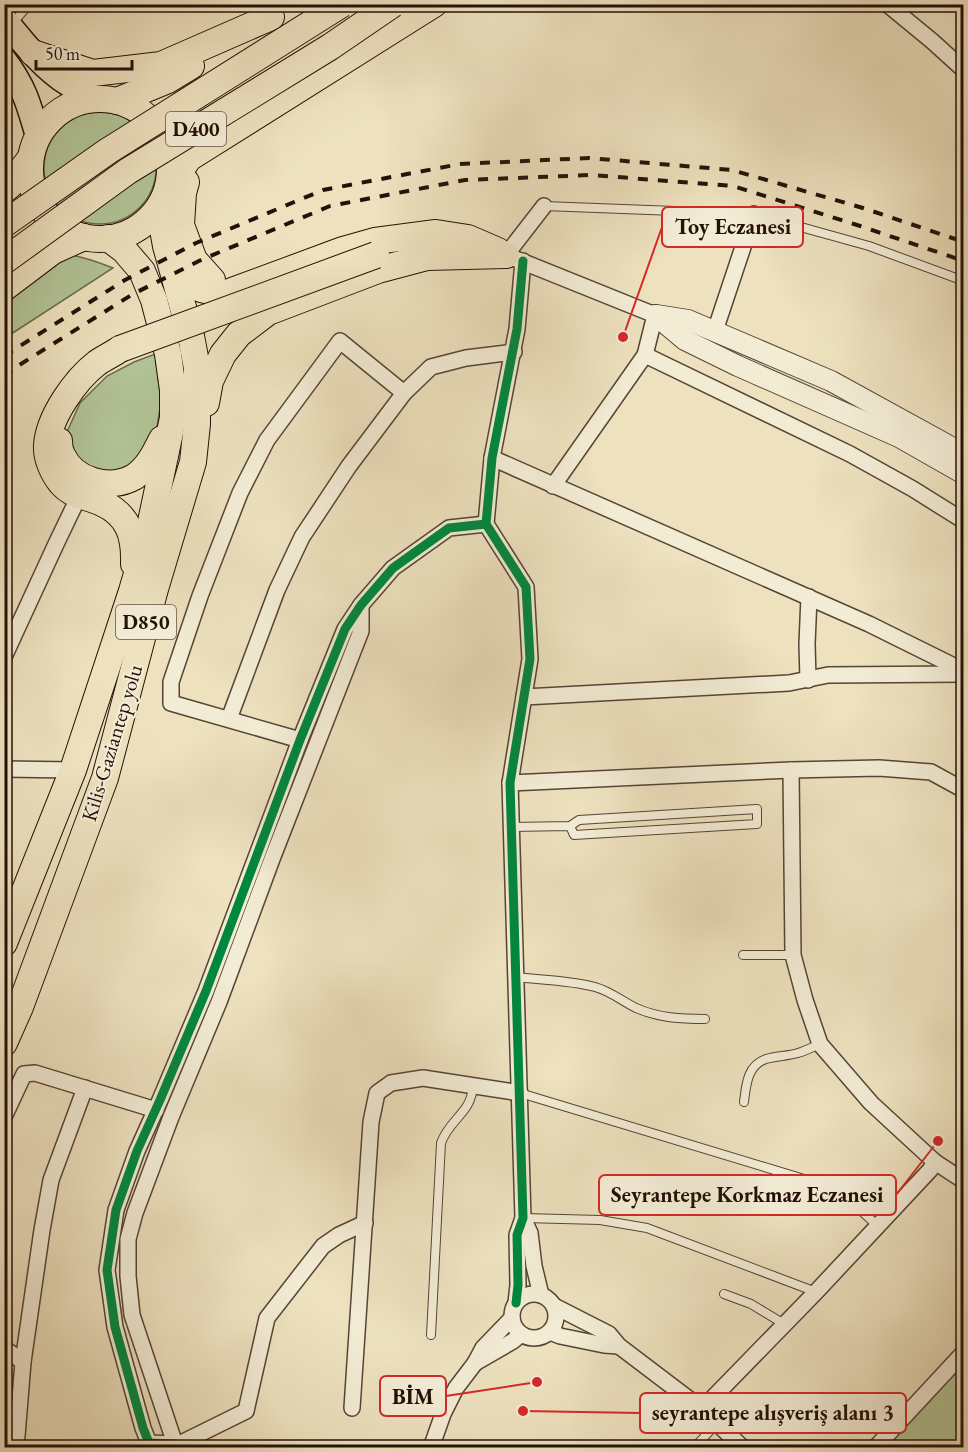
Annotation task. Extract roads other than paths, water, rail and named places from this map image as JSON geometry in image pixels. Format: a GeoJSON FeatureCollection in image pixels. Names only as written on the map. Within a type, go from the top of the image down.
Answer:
{"type":"FeatureCollection","features":[{"type":"Feature","properties":{"kind":"highway","name":"D400"},"geometry":{"type":"LineString","coordinates":[[4,224],[108,151],[342,4]]}},
{"type":"Feature","properties":{"kind":"highway","name":"D400"},"geometry":{"type":"LineString","coordinates":[[4,261],[128,171],[320,54],[393,4]]}},
{"type":"Feature","properties":{"kind":"highway"},"geometry":{"type":"LineString","coordinates":[[4,288],[53,251],[96,238],[126,234],[152,216],[189,158],[434,4]]}},
{"type":"Feature","properties":{"kind":"highway"},"geometry":{"type":"LineString","coordinates":[[33,53],[93,73],[161,65],[281,11]]}},
{"type":"Feature","properties":{"kind":"highway"},"geometry":{"type":"LineString","coordinates":[[4,190],[10,185],[58,112],[72,104],[107,100],[168,80],[281,11]]}},
{"type":"Feature","properties":{"kind":"highway"},"geometry":{"type":"LineString","coordinates":[[107,100],[139,111],[153,123],[165,143],[169,156],[168,188]]}},
{"type":"Feature","properties":{"kind":"highway"},"geometry":{"type":"LineString","coordinates":[[219,139],[189,172],[183,194],[181,225],[194,260],[213,281],[228,285],[253,276],[302,266]]}},
{"type":"Feature","properties":{"kind":"highway"},"geometry":{"type":"LineString","coordinates":[[34,147],[30,176],[37,200],[48,216],[67,231],[96,238]]}},
{"type":"Feature","properties":{"kind":"highway","name":"Kilis-Gaziantep yolu"},"geometry":{"type":"LineString","coordinates":[[4,1043],[20,1007],[105,778],[155,589],[193,462],[197,424],[197,368],[162,224],[168,188]]}},
{"type":"Feature","properties":{"kind":"highway"},"geometry":{"type":"LineString","coordinates":[[166,246],[186,278],[201,289],[224,294],[343,250],[375,241],[436,233],[468,238],[514,258]]}},
{"type":"Feature","properties":{"kind":"highway","name":"Kilis-Gaziantep yolu"},"geometry":{"type":"LineString","coordinates":[[4,943],[73,770],[132,591],[148,536],[172,418],[173,390],[168,354],[154,300],[142,271],[124,250],[96,238]]}},
{"type":"Feature","properties":{"kind":"highway"},"geometry":{"type":"LineString","coordinates":[[132,591],[135,547],[129,527],[118,514],[102,503],[80,496],[62,485],[52,470],[47,447],[50,430],[65,398],[96,364],[120,349],[376,255],[429,246],[464,248],[514,258]]}},
{"type":"Feature","properties":{"kind":"highway"},"geometry":{"type":"LineString","coordinates":[[193,462],[210,381],[223,354],[239,334],[268,312],[378,270],[427,257],[514,258]]}},
{"type":"Feature","properties":{"kind":"highway"},"geometry":{"type":"LineString","coordinates":[[59,411],[58,437],[61,453],[70,467],[83,477],[101,484],[134,477],[150,463],[172,418]]}},
{"type":"Feature","properties":{"kind":"main road"},"geometry":{"type":"LineString","coordinates":[[7,23],[33,53],[67,83],[107,100]]}},
{"type":"Feature","properties":{"kind":"main road"},"geometry":{"type":"LineString","coordinates":[[4,60],[17,77],[27,98],[34,147]]}},
{"type":"Feature","properties":{"kind":"street"},"geometry":{"type":"LineString","coordinates":[[887,4],[963,70]]}},
{"type":"Feature","properties":{"kind":"street"},"geometry":{"type":"LineString","coordinates":[[544,206],[514,258],[517,329],[492,458],[486,524],[526,586],[530,659],[510,783],[523,1218],[517,1235],[518,1285],[513,1324],[521,1334],[528,1338],[543,1337],[554,1327],[556,1320],[554,1306]]}},
{"type":"Feature","properties":{"kind":"street"},"geometry":{"type":"LineString","coordinates":[[715,331],[754,214]]}},
{"type":"Feature","properties":{"kind":"street"},"geometry":{"type":"LineString","coordinates":[[514,258],[655,315],[688,320],[831,381],[963,454]]}},
{"type":"Feature","properties":{"kind":"street"},"geometry":{"type":"LineString","coordinates":[[553,486],[645,355],[655,315]]}},
{"type":"Feature","properties":{"kind":"street"},"geometry":{"type":"LineString","coordinates":[[655,315],[685,340],[738,366],[899,437],[963,474]]}},
{"type":"Feature","properties":{"kind":"street"},"geometry":{"type":"LineString","coordinates":[[300,740],[171,703],[171,682],[200,596],[240,493],[267,440],[340,341],[404,393]]}},
{"type":"Feature","properties":{"kind":"street"},"geometry":{"type":"LineString","coordinates":[[229,719],[277,590],[302,537],[350,466],[404,393],[431,367],[466,358],[514,352]]}},
{"type":"Feature","properties":{"kind":"street"},"geometry":{"type":"LineString","coordinates":[[645,355],[850,454],[913,489],[963,521]]}},
{"type":"Feature","properties":{"kind":"street"},"geometry":{"type":"LineString","coordinates":[[492,458],[868,624],[963,673]]}},
{"type":"Feature","properties":{"kind":"street"},"geometry":{"type":"LineString","coordinates":[[4,657],[80,496]]}},
{"type":"Feature","properties":{"kind":"street"},"geometry":{"type":"LineString","coordinates":[[365,1223],[339,1235],[323,1246],[267,1318],[246,1411],[173,1446],[149,1443],[115,1327],[107,1270],[116,1210],[137,1151],[206,991],[300,740],[345,628],[361,605],[393,568],[449,528],[486,524]]}},
{"type":"Feature","properties":{"kind":"street"},"geometry":{"type":"LineString","coordinates":[[808,597],[808,680]]}},
{"type":"Feature","properties":{"kind":"street"},"geometry":{"type":"LineString","coordinates":[[173,1446],[132,1315],[128,1276],[130,1230],[171,1117],[219,1002],[361,631],[361,605]]}},
{"type":"Feature","properties":{"kind":"street"},"geometry":{"type":"LineString","coordinates":[[524,697],[789,683],[828,675],[963,673]]}},
{"type":"Feature","properties":{"kind":"street"},"geometry":{"type":"LineString","coordinates":[[510,783],[879,768],[931,772],[963,790]]}},
{"type":"Feature","properties":{"kind":"street"},"geometry":{"type":"LineString","coordinates":[[4,769],[73,770]]}},
{"type":"Feature","properties":{"kind":"street"},"geometry":{"type":"LineString","coordinates":[[791,770],[794,955],[804,1000],[820,1044],[871,1103],[936,1162],[963,1181]]}},
{"type":"Feature","properties":{"kind":"street"},"geometry":{"type":"LineString","coordinates":[[4,1117],[24,1074],[35,1073],[156,1110]]}},
{"type":"Feature","properties":{"kind":"street"},"geometry":{"type":"LineString","coordinates":[[352,1408],[371,1122],[377,1094],[391,1083],[423,1078],[520,1093]]}},
{"type":"Feature","properties":{"kind":"street"},"geometry":{"type":"LineString","coordinates":[[16,1448],[23,1362],[51,1180],[85,1088]]}},
{"type":"Feature","properties":{"kind":"street"},"geometry":{"type":"LineString","coordinates":[[702,1409],[816,1292],[936,1162]]}},
{"type":"Feature","properties":{"kind":"street"},"geometry":{"type":"LineString","coordinates":[[523,1218],[530,1233],[534,1266],[541,1295]]}},
{"type":"Feature","properties":{"kind":"street"},"geometry":{"type":"LineString","coordinates":[[431,1448],[443,1414],[456,1388],[483,1348],[522,1298],[528,1295],[541,1295],[554,1306],[609,1334],[619,1346],[702,1409],[743,1448]]}},
{"type":"Feature","properties":{"kind":"street"},"geometry":{"type":"LineString","coordinates":[[550,1332],[604,1345],[619,1346]]}},
{"type":"Feature","properties":{"kind":"street"},"geometry":{"type":"LineString","coordinates":[[475,1363],[521,1334]]}},
{"type":"Feature","properties":{"kind":"street"},"geometry":{"type":"LineString","coordinates":[[4,1348],[23,1362]]}},
{"type":"Feature","properties":{"kind":"street"},"geometry":{"type":"LineString","coordinates":[[875,1448],[963,1352]]}},
{"type":"Feature","properties":{"kind":"lane"},"geometry":{"type":"LineString","coordinates":[[7,23],[29,4]]}},
{"type":"Feature","properties":{"kind":"lane"},"geometry":{"type":"LineString","coordinates":[[544,206],[754,214],[869,246],[963,281]]}},
{"type":"Feature","properties":{"kind":"lane"},"geometry":{"type":"LineString","coordinates":[[511,827],[570,826],[579,819],[757,809],[757,824],[574,835],[570,826]]}},
{"type":"Feature","properties":{"kind":"lane"},"geometry":{"type":"LineString","coordinates":[[743,956],[794,955]]}},
{"type":"Feature","properties":{"kind":"lane"},"geometry":{"type":"LineString","coordinates":[[515,977],[592,986],[657,1016],[678,1020],[705,1019]]}},
{"type":"Feature","properties":{"kind":"lane"},"geometry":{"type":"LineString","coordinates":[[744,1102],[747,1078],[758,1064],[764,1060],[799,1053],[820,1044]]}},
{"type":"Feature","properties":{"kind":"lane"},"geometry":{"type":"LineString","coordinates":[[431,1335],[441,1143],[447,1129],[469,1105],[473,1086]]}},
{"type":"Feature","properties":{"kind":"lane"},"geometry":{"type":"LineString","coordinates":[[520,1093],[837,1189],[878,1226]]}},
{"type":"Feature","properties":{"kind":"lane"},"geometry":{"type":"LineString","coordinates":[[523,1218],[600,1220],[647,1227],[816,1292]]}},
{"type":"Feature","properties":{"kind":"lane"},"geometry":{"type":"LineString","coordinates":[[724,1294],[751,1304],[784,1324]]}},
{"type":"Feature","properties":{"kind":"lane"},"geometry":{"type":"LineString","coordinates":[[694,1448],[717,1423]]}},
{"type":"Feature","properties":{"kind":"railway"},"geometry":{"type":"LineString","coordinates":[[4,356],[125,280],[196,243],[323,190],[460,164],[589,158],[732,170],[863,208],[964,242]]}},
{"type":"Feature","properties":{"kind":"railway"},"geometry":{"type":"LineString","coordinates":[[4,377],[16,367],[133,294],[203,259],[330,206],[465,180],[591,175],[733,186],[964,261]]}},
{"type":"Feature","properties":{"kind":"place","name":"Toy Eczanesi"},"geometry":{"type":"Point","coordinates":[623,337]}},
{"type":"Feature","properties":{"kind":"place","name":"Seyrantepe Korkmaz Eczanesi"},"geometry":{"type":"Point","coordinates":[938,1141]}},
{"type":"Feature","properties":{"kind":"place","name":"BİM"},"geometry":{"type":"Point","coordinates":[537,1382]}},
{"type":"Feature","properties":{"kind":"place","name":"seyrantepe alışveriş alanı 3"},"geometry":{"type":"Point","coordinates":[523,1411]}}]}
